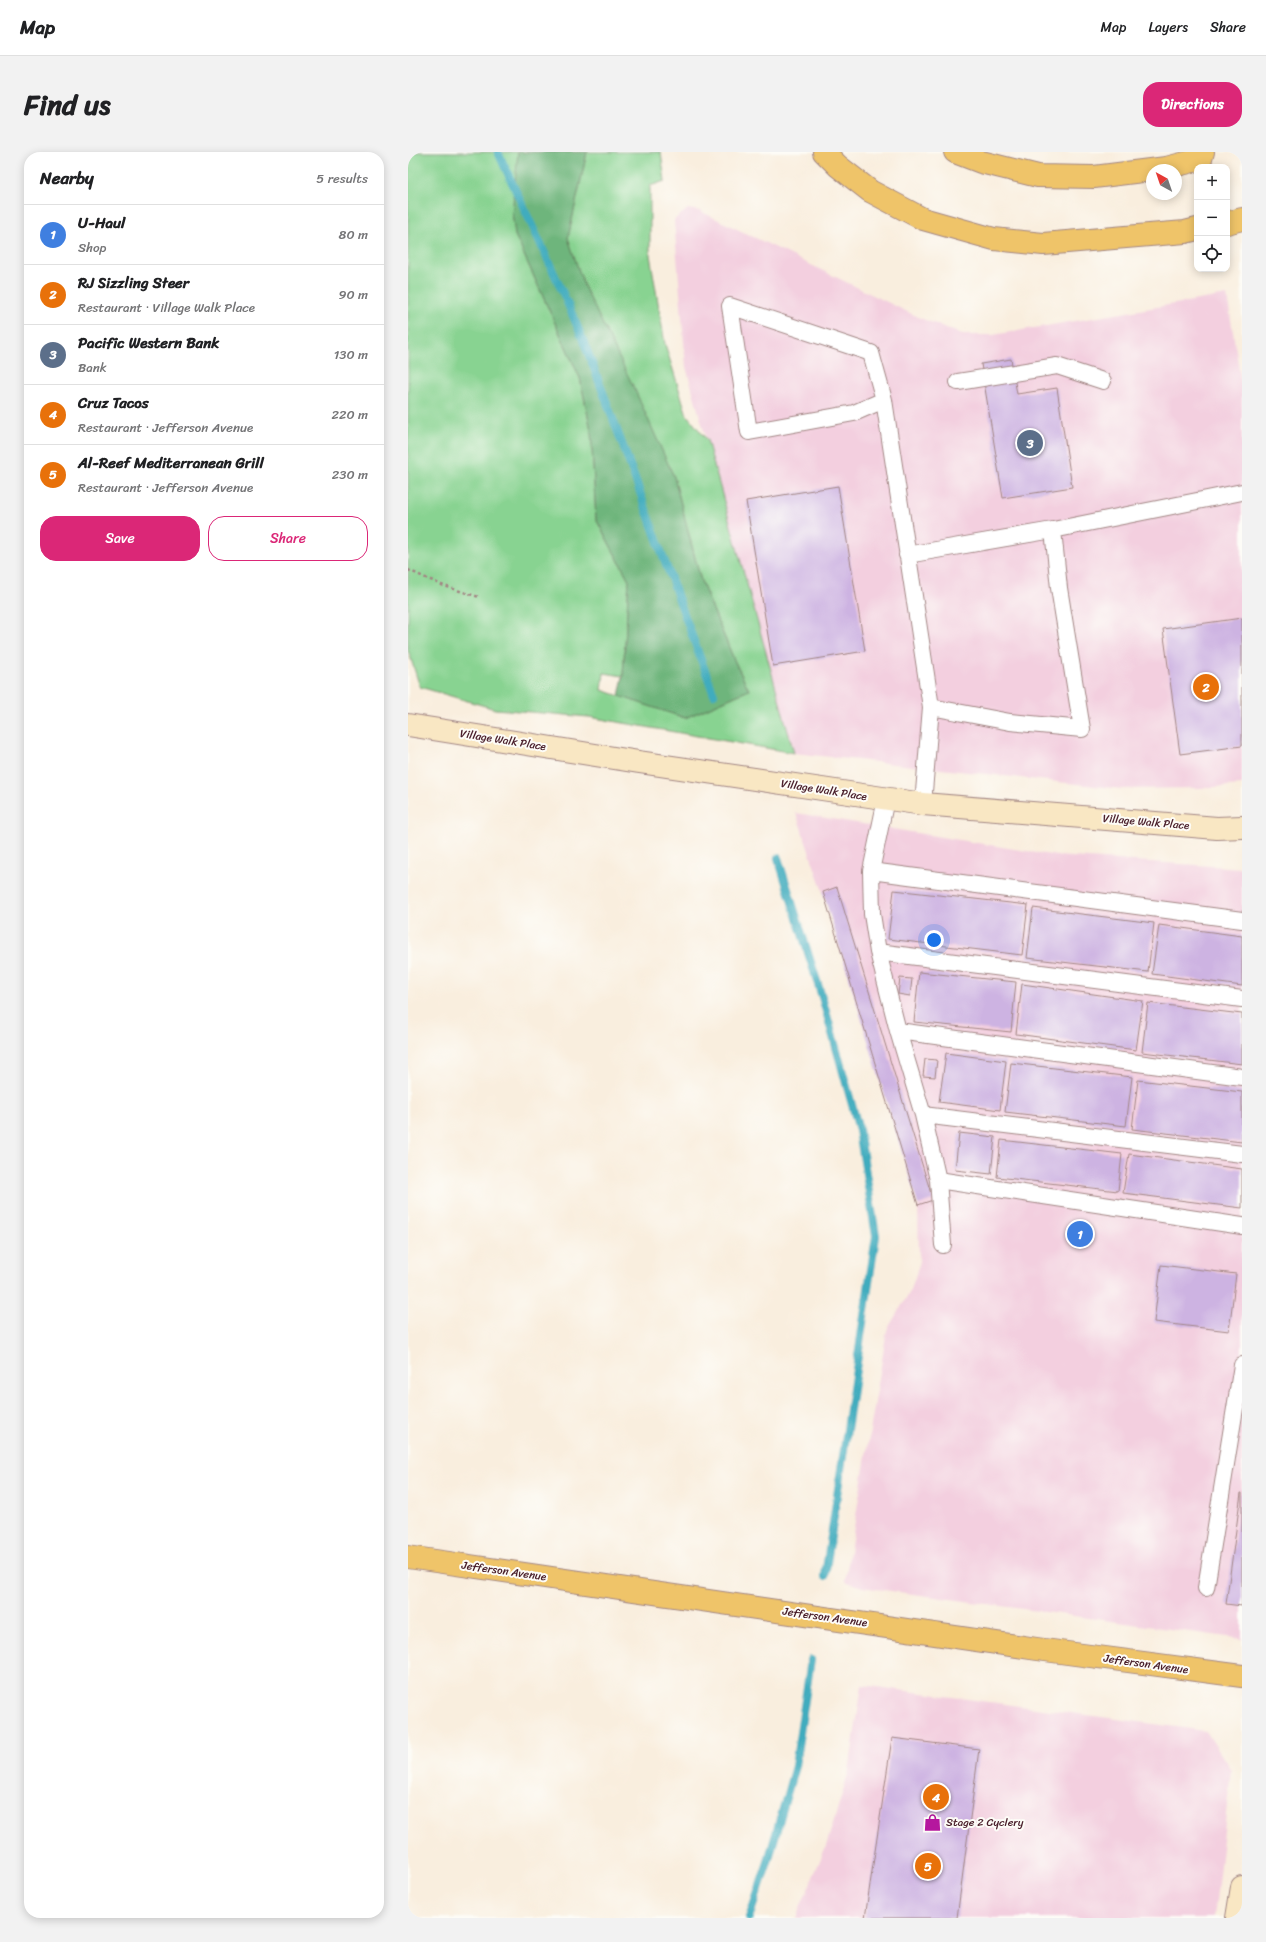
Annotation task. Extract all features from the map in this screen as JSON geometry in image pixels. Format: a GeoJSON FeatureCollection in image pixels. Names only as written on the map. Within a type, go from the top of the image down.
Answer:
{"type":"FeatureCollection","features":[{"type":"Feature","properties":{"kind":"main road"},"geometry":{"type":"LineString","coordinates":[[824,152],[838,166],[870,191],[922,219],[994,239],[1043,244],[1194,230]]}},
{"type":"Feature","properties":{"kind":"main road"},"geometry":{"type":"LineString","coordinates":[[955,152],[982,162],[1038,176],[1094,177],[1166,168],[1201,159],[1203,152]]}},
{"type":"Feature","properties":{"kind":"main road"},"geometry":{"type":"LineString","coordinates":[[1230,222],[1242,219]]}},
{"type":"Feature","properties":{"kind":"main road","name":"Jefferson Avenue"},"geometry":{"type":"LineString","coordinates":[[408,1557],[1053,1651],[1242,1676]]}},
{"type":"Feature","properties":{"kind":"street","name":"Village Walk Place"},"geometry":{"type":"LineString","coordinates":[[408,725],[923,804],[1218,828],[1242,827]]}},
{"type":"Feature","properties":{"kind":"street"},"geometry":{"type":"LineString","coordinates":[[1238,1918],[1242,1887]]}},
{"type":"Feature","properties":{"kind":"lane"},"geometry":{"type":"LineString","coordinates":[[884,400],[854,413],[748,432],[730,306],[871,353],[884,400],[931,707],[923,804]]}},
{"type":"Feature","properties":{"kind":"lane"},"geometry":{"type":"LineString","coordinates":[[958,382],[1057,366],[1103,381]]}},
{"type":"Feature","properties":{"kind":"lane"},"geometry":{"type":"LineString","coordinates":[[907,555],[1052,530],[1242,492]]}},
{"type":"Feature","properties":{"kind":"lane"},"geometry":{"type":"LineString","coordinates":[[931,707],[1010,722],[1082,729],[1059,588],[1052,530]]}},
{"type":"Feature","properties":{"kind":"lane"},"geometry":{"type":"LineString","coordinates":[[886,799],[871,871],[872,914],[878,952],[898,1032],[923,1115],[938,1180],[943,1245]]}},
{"type":"Feature","properties":{"kind":"lane"},"geometry":{"type":"LineString","coordinates":[[871,871],[1242,920]]}},
{"type":"Feature","properties":{"kind":"lane"},"geometry":{"type":"LineString","coordinates":[[878,952],[1242,1000]]}},
{"type":"Feature","properties":{"kind":"lane"},"geometry":{"type":"LineString","coordinates":[[898,1032],[1242,1077]]}},
{"type":"Feature","properties":{"kind":"lane"},"geometry":{"type":"LineString","coordinates":[[923,1115],[1242,1154]]}},
{"type":"Feature","properties":{"kind":"lane"},"geometry":{"type":"LineString","coordinates":[[938,1180],[1242,1226]]}},
{"type":"Feature","properties":{"kind":"lane"},"geometry":{"type":"LineString","coordinates":[[1206,1588],[1242,1364]]}},
{"type":"Feature","properties":{"kind":"path"},"geometry":{"type":"LineString","coordinates":[[408,570],[444,586],[479,597]]}},
{"type":"Feature","properties":{"kind":"shaded area"},"geometry":{"type":"Polygon","coordinates":[[[688,209],[700,211],[920,318],[965,335],[993,335],[1227,295],[1242,388],[1242,785],[1200,788],[1122,789],[794,753],[686,367],[674,220],[688,209]]]}},
{"type":"Feature","properties":{"kind":"shaded area"},"geometry":{"type":"Polygon","coordinates":[[[796,813],[1057,856],[1242,868],[1242,1639],[862,1587],[845,1581],[887,1330],[911,1290],[919,1264],[918,1205],[823,892],[796,813]]]}},
{"type":"Feature","properties":{"kind":"shaded area"},"geometry":{"type":"Polygon","coordinates":[[[862,1685],[1206,1731],[1231,1770],[1214,1918],[796,1918],[826,1846],[849,1771],[862,1685]]]}},
{"type":"Feature","properties":{"kind":"green space"},"geometry":{"type":"Polygon","coordinates":[[[408,152],[518,152],[515,235],[580,378],[591,430],[596,519],[629,580],[623,676],[604,673],[602,690],[685,718],[749,690],[735,662],[701,581],[674,477],[584,286],[568,238],[587,152],[661,152],[665,181],[650,186],[650,255],[665,344],[687,415],[707,440],[794,753],[589,717],[495,709],[420,687],[408,650],[408,152]]]}},
{"type":"Feature","properties":{"kind":"green space"},"geometry":{"type":"Polygon","coordinates":[[[518,152],[587,152],[568,238],[584,286],[635,390],[674,477],[701,581],[735,662],[749,690],[685,718],[619,696],[623,676],[629,580],[596,519],[591,430],[580,378],[515,235],[512,213],[518,152]]]}},
{"type":"Feature","properties":{"kind":"building"},"geometry":{"type":"Polygon","coordinates":[[[1011,359],[1017,394],[1057,388],[1072,487],[1003,498],[981,364],[1011,359]]]}},
{"type":"Feature","properties":{"kind":"building"},"geometry":{"type":"Polygon","coordinates":[[[838,486],[865,651],[773,666],[746,501],[838,486]]]}},
{"type":"Feature","properties":{"kind":"building"},"geometry":{"type":"Polygon","coordinates":[[[1242,618],[1242,746],[1180,754],[1163,629],[1242,618]]]}},
{"type":"Feature","properties":{"kind":"building"},"geometry":{"type":"Polygon","coordinates":[[[837,887],[933,1200],[918,1205],[823,892],[837,887]]]}},
{"type":"Feature","properties":{"kind":"building"},"geometry":{"type":"Polygon","coordinates":[[[894,890],[1028,905],[1022,955],[888,939],[894,890]]]}},
{"type":"Feature","properties":{"kind":"building"},"geometry":{"type":"Polygon","coordinates":[[[1033,908],[1154,923],[1148,972],[1027,958],[1033,908]]]}},
{"type":"Feature","properties":{"kind":"building"},"geometry":{"type":"Polygon","coordinates":[[[1159,925],[1242,936],[1242,986],[1152,974],[1159,925]]]}},
{"type":"Feature","properties":{"kind":"building"},"geometry":{"type":"Polygon","coordinates":[[[919,972],[1016,982],[1011,1032],[914,1022],[919,972]]]}},
{"type":"Feature","properties":{"kind":"building"},"geometry":{"type":"Polygon","coordinates":[[[900,978],[912,979],[910,996],[898,994],[900,978]]]}},
{"type":"Feature","properties":{"kind":"building"},"geometry":{"type":"Polygon","coordinates":[[[1022,984],[1143,1001],[1136,1050],[1016,1034],[1022,984]]]}},
{"type":"Feature","properties":{"kind":"building"},"geometry":{"type":"Polygon","coordinates":[[[1148,1003],[1242,1014],[1242,1064],[1142,1052],[1148,1003]]]}},
{"type":"Feature","properties":{"kind":"building"},"geometry":{"type":"Polygon","coordinates":[[[946,1053],[1006,1061],[1000,1110],[939,1102],[946,1053]]]}},
{"type":"Feature","properties":{"kind":"building"},"geometry":{"type":"Polygon","coordinates":[[[925,1059],[937,1060],[935,1077],[923,1076],[925,1059]]]}},
{"type":"Feature","properties":{"kind":"building"},"geometry":{"type":"Polygon","coordinates":[[[1011,1063],[1132,1077],[1126,1126],[1005,1112],[1011,1063]]]}},
{"type":"Feature","properties":{"kind":"building"},"geometry":{"type":"Polygon","coordinates":[[[1138,1080],[1242,1092],[1242,1142],[1132,1129],[1138,1080]]]}},
{"type":"Feature","properties":{"kind":"building"},"geometry":{"type":"Polygon","coordinates":[[[959,1133],[995,1137],[991,1174],[955,1170],[959,1133]]]}},
{"type":"Feature","properties":{"kind":"building"},"geometry":{"type":"Polygon","coordinates":[[[1001,1140],[1122,1154],[1118,1191],[997,1177],[1001,1140]]]}},
{"type":"Feature","properties":{"kind":"building"},"geometry":{"type":"Polygon","coordinates":[[[1129,1154],[1242,1169],[1242,1208],[1123,1193],[1129,1154]]]}},
{"type":"Feature","properties":{"kind":"building"},"geometry":{"type":"Polygon","coordinates":[[[1161,1265],[1236,1274],[1229,1331],[1154,1322],[1161,1265]]]}},
{"type":"Feature","properties":{"kind":"building"},"geometry":{"type":"Polygon","coordinates":[[[1242,1493],[1242,1606],[1226,1604],[1242,1493]]]}},
{"type":"Feature","properties":{"kind":"building"},"geometry":{"type":"Polygon","coordinates":[[[892,1738],[979,1749],[957,1918],[865,1918],[892,1738]]]}},
{"type":"Feature","properties":{"kind":"waterway"},"geometry":{"type":"LineString","coordinates":[[498,152],[583,340],[617,428],[714,694]]}},
{"type":"Feature","properties":{"kind":"waterway"},"geometry":{"type":"LineString","coordinates":[[778,858],[822,997],[859,1130],[876,1236],[825,1576]]}},
{"type":"Feature","properties":{"kind":"waterway"},"geometry":{"type":"LineString","coordinates":[[749,1918],[768,1862],[795,1766],[811,1660]]}},
{"type":"Feature","properties":{"kind":"place","name":"Pacific Western Bank"},"geometry":{"type":"Point","coordinates":[1030,443]}},
{"type":"Feature","properties":{"kind":"place","name":"RJ Sizzling Steer"},"geometry":{"type":"Point","coordinates":[1206,687]}},
{"type":"Feature","properties":{"kind":"place","name":"U-Haul"},"geometry":{"type":"Point","coordinates":[1080,1234]}},
{"type":"Feature","properties":{"kind":"place","name":"Cruz Tacos"},"geometry":{"type":"Point","coordinates":[936,1797]}},
{"type":"Feature","properties":{"kind":"place","name":"Stage 2 Cyclery"},"geometry":{"type":"Point","coordinates":[933,1822]}},
{"type":"Feature","properties":{"kind":"place","name":"Al-Reef Mediterranean Grill"},"geometry":{"type":"Point","coordinates":[928,1866]}}]}
